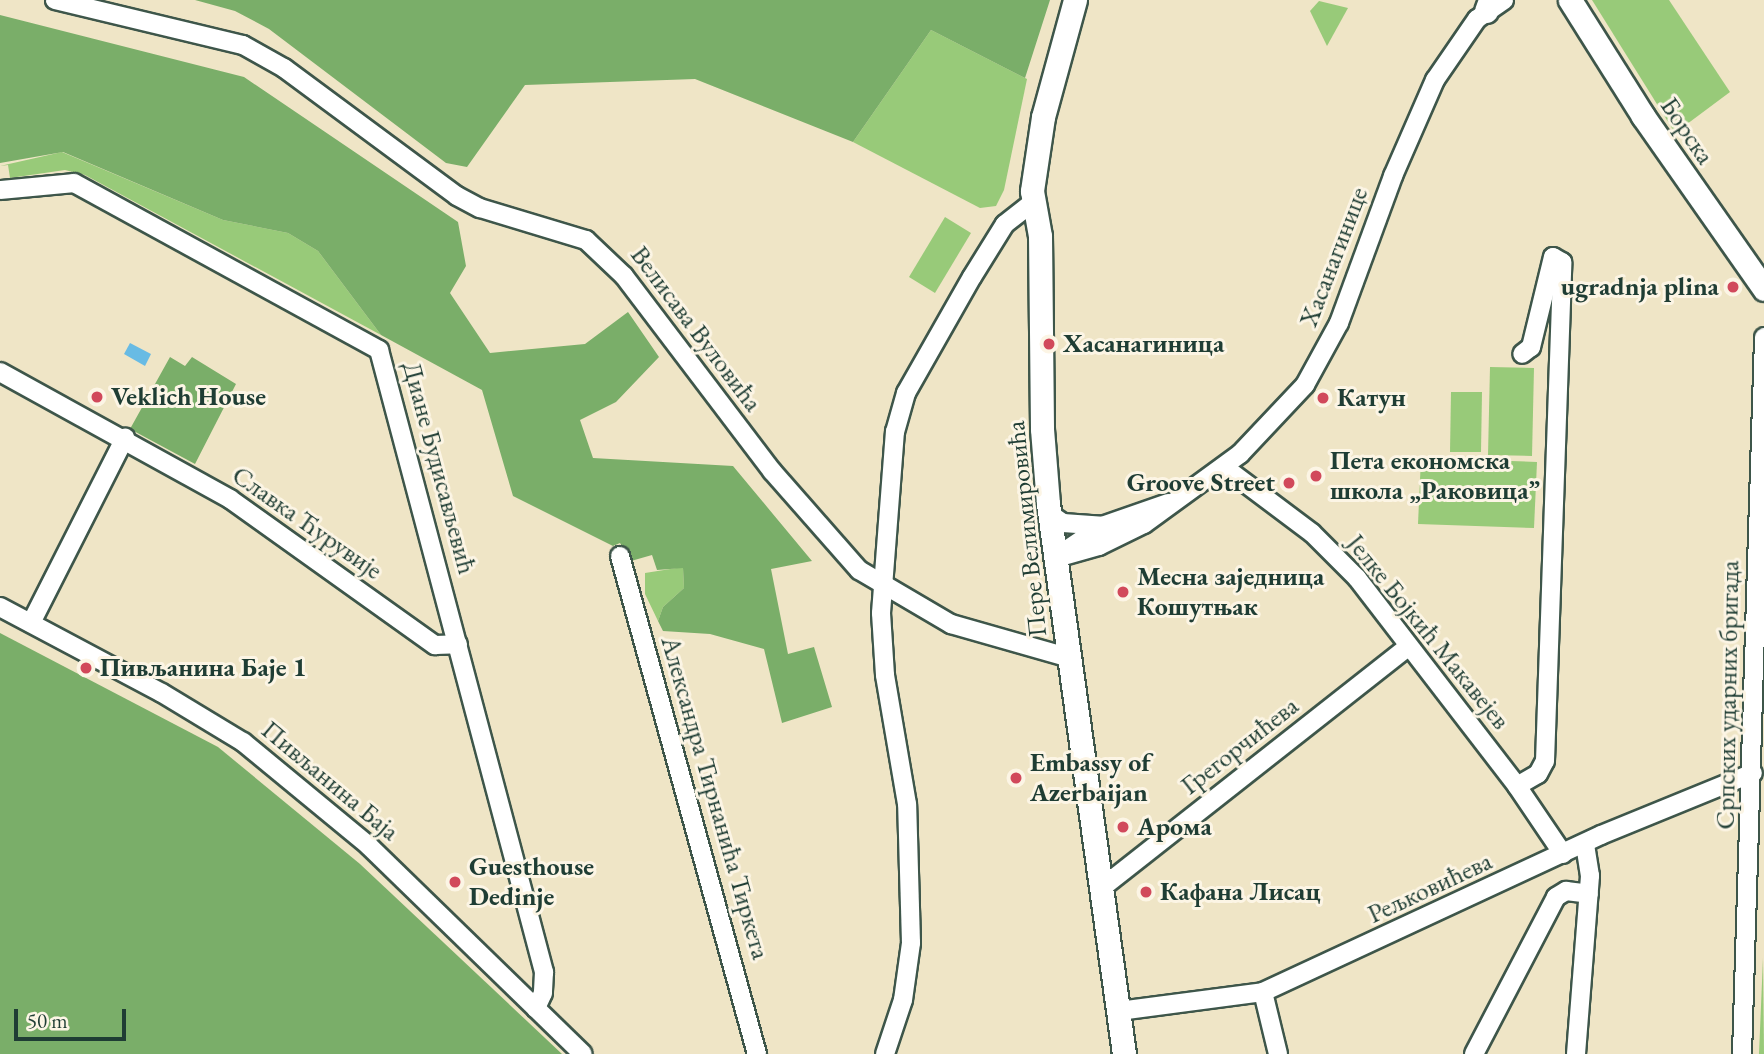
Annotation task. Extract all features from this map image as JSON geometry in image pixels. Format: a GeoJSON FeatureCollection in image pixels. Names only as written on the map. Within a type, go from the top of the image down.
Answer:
{"type":"FeatureCollection","features":[{"type":"Feature","properties":{"kind":"main road","name":"Пере Велимировића"},"geometry":{"type":"LineString","coordinates":[[1075,0],[1043,117],[1032,203],[1041,236],[1042,429],[1050,514],[1104,886],[1124,1054]]}},
{"type":"Feature","properties":{"kind":"main road","name":"Борска"},"geometry":{"type":"LineString","coordinates":[[1570,0],[1672,159],[1764,289]]}},
{"type":"Feature","properties":{"kind":"street","name":"Велисава Вуловића"},"geometry":{"type":"LineString","coordinates":[[55,0],[243,45],[284,68],[457,196],[480,208],[586,240],[624,276],[740,431],[847,559],[883,587],[964,629],[1069,658]]}},
{"type":"Feature","properties":{"kind":"street","name":"Хасанагинице"},"geometry":{"type":"LineString","coordinates":[[1056,558],[1099,546],[1144,524],[1224,467],[1271,424],[1317,366],[1339,323],[1412,128],[1443,65],[1493,4]]}},
{"type":"Feature","properties":{"kind":"street","name":"Диане Будисављевић"},"geometry":{"type":"LineString","coordinates":[[0,190],[74,183],[379,350],[544,972],[543,993],[536,1009]]}},
{"type":"Feature","properties":{"kind":"street"},"geometry":{"type":"LineString","coordinates":[[885,1054],[908,974],[911,916],[909,823],[902,755],[885,675],[883,587],[892,450],[906,393],[1005,224],[1032,203]]}},
{"type":"Feature","properties":{"kind":"street","name":"Јелке Бојкић Макавејев"},"geometry":{"type":"LineString","coordinates":[[1517,786],[1538,774],[1545,761],[1562,262],[1553,257],[1531,346],[1522,354]]}},
{"type":"Feature","properties":{"kind":"street","name":"Српских ударних бригада"},"geometry":{"type":"LineString","coordinates":[[1742,1054],[1753,773],[1764,337]]}},
{"type":"Feature","properties":{"kind":"street","name":"Славка Ћурувије"},"geometry":{"type":"LineString","coordinates":[[0,372],[125,438],[230,499],[435,645],[458,644]]}},
{"type":"Feature","properties":{"kind":"street"},"geometry":{"type":"LineString","coordinates":[[31,623],[125,438]]}},
{"type":"Feature","properties":{"kind":"street","name":"Јелке Бојкић Макавејев"},"geometry":{"type":"LineString","coordinates":[[1224,467],[1329,548],[1517,786],[1563,854]]}},
{"type":"Feature","properties":{"kind":"street","name":"Хасанагинице"},"geometry":{"type":"LineString","coordinates":[[1056,558],[1101,526],[1172,502]]}},
{"type":"Feature","properties":{"kind":"street","name":"Хасанагинице"},"geometry":{"type":"LineString","coordinates":[[1050,514],[1063,523],[1101,526]]}},
{"type":"Feature","properties":{"kind":"street","name":"Александра Тирнанића Тиркета"},"geometry":{"type":"LineString","coordinates":[[620,556],[757,1054]]}},
{"type":"Feature","properties":{"kind":"street","name":"Пивљанина Баја"},"geometry":{"type":"LineString","coordinates":[[0,607],[194,710],[243,742],[369,846],[583,1054]]}},
{"type":"Feature","properties":{"kind":"street","name":"Грегорчићева"},"geometry":{"type":"LineString","coordinates":[[1104,886],[1408,647]]}},
{"type":"Feature","properties":{"kind":"street","name":"Рељковићева"},"geometry":{"type":"LineString","coordinates":[[1119,1011],[1263,992],[1585,843],[1753,773]]}},
{"type":"Feature","properties":{"kind":"street"},"geometry":{"type":"LineString","coordinates":[[1576,1054],[1589,894],[1585,843]]}},
{"type":"Feature","properties":{"kind":"street"},"geometry":{"type":"LineString","coordinates":[[1474,1054],[1556,897],[1566,891],[1589,894]]}},
{"type":"Feature","properties":{"kind":"street"},"geometry":{"type":"LineString","coordinates":[[1263,992],[1278,1054]]}},
{"type":"Feature","properties":{"kind":"green space"},"geometry":{"type":"Polygon","coordinates":[[[195,0],[1050,0],[1025,78],[931,30],[853,142],[695,79],[525,85],[467,167],[446,163],[269,29],[235,11],[195,0]]]}},
{"type":"Feature","properties":{"kind":"green space"},"geometry":{"type":"Polygon","coordinates":[[[1592,0],[1669,0],[1730,92],[1675,133],[1592,0]]]}},
{"type":"Feature","properties":{"kind":"green space"},"geometry":{"type":"Polygon","coordinates":[[[1319,1],[1348,8],[1327,46],[1310,11],[1319,1]]]}},
{"type":"Feature","properties":{"kind":"green space"},"geometry":{"type":"Polygon","coordinates":[[[0,15],[244,77],[458,222],[466,266],[450,293],[490,353],[585,344],[628,312],[659,357],[616,402],[580,420],[593,458],[733,466],[812,561],[771,569],[788,654],[814,647],[832,707],[782,723],[764,649],[710,634],[663,631],[658,621],[663,607],[684,588],[683,568],[657,570],[652,555],[631,561],[620,543],[613,546],[513,496],[482,390],[381,335],[318,251],[288,233],[223,220],[63,152],[0,163],[0,15]]]}},
{"type":"Feature","properties":{"kind":"green space"},"geometry":{"type":"Polygon","coordinates":[[[931,30],[1027,79],[1004,190],[996,206],[980,208],[853,142],[931,30]]]}},
{"type":"Feature","properties":{"kind":"green space"},"geometry":{"type":"Polygon","coordinates":[[[62,152],[223,220],[288,233],[318,251],[381,335],[85,175],[65,170],[10,178],[8,165],[0,166],[62,152]]]}},
{"type":"Feature","properties":{"kind":"green space"},"geometry":{"type":"Polygon","coordinates":[[[945,217],[971,233],[935,293],[909,277],[945,217]]]}},
{"type":"Feature","properties":{"kind":"green space"},"geometry":{"type":"Polygon","coordinates":[[[170,357],[185,366],[192,357],[236,384],[195,464],[130,429],[170,357]]]}},
{"type":"Feature","properties":{"kind":"green space"},"geometry":{"type":"Polygon","coordinates":[[[1490,367],[1534,368],[1532,456],[1488,455],[1490,367]]]}},
{"type":"Feature","properties":{"kind":"green space"},"geometry":{"type":"Polygon","coordinates":[[[1451,392],[1482,392],[1481,452],[1450,452],[1451,392]]]}},
{"type":"Feature","properties":{"kind":"green space"},"geometry":{"type":"Polygon","coordinates":[[[1421,458],[1537,462],[1534,528],[1418,524],[1421,458]]]}},
{"type":"Feature","properties":{"kind":"green space"},"geometry":{"type":"Polygon","coordinates":[[[683,567],[684,588],[663,607],[658,621],[645,594],[645,573],[683,567]]]}},
{"type":"Feature","properties":{"kind":"green space"},"geometry":{"type":"Polygon","coordinates":[[[0,633],[218,747],[360,864],[562,1054],[0,1054],[0,633]]]}},
{"type":"Feature","properties":{"kind":"green space"},"geometry":{"type":"Polygon","coordinates":[[[1763,958],[1764,1054],[1759,1054],[1763,958]]]}},
{"type":"Feature","properties":{"kind":"water"},"geometry":{"type":"Polygon","coordinates":[[[130,343],[151,354],[145,366],[124,354],[130,343]]]}},
{"type":"Feature","properties":{"kind":"place","name":"ugradnja plina"},"geometry":{"type":"Point","coordinates":[1733,287]}},
{"type":"Feature","properties":{"kind":"place","name":"Хасанагиница"},"geometry":{"type":"Point","coordinates":[1049,344]}},
{"type":"Feature","properties":{"kind":"place","name":"Veklich House"},"geometry":{"type":"Point","coordinates":[97,397]}},
{"type":"Feature","properties":{"kind":"place","name":"Катун"},"geometry":{"type":"Point","coordinates":[1323,398]}},
{"type":"Feature","properties":{"kind":"place","name":"Пета економска школа „Раковица”"},"geometry":{"type":"Point","coordinates":[1316,476]}},
{"type":"Feature","properties":{"kind":"place","name":"Groove Street"},"geometry":{"type":"Point","coordinates":[1289,483]}},
{"type":"Feature","properties":{"kind":"place","name":"Месна заједница Кошутњак"},"geometry":{"type":"Point","coordinates":[1123,592]}},
{"type":"Feature","properties":{"kind":"place","name":"Пивљанина Баје 1"},"geometry":{"type":"Point","coordinates":[86,668]}},
{"type":"Feature","properties":{"kind":"place","name":"Embassy of Azerbaijan"},"geometry":{"type":"Point","coordinates":[1016,778]}},
{"type":"Feature","properties":{"kind":"place","name":"Арома"},"geometry":{"type":"Point","coordinates":[1123,827]}},
{"type":"Feature","properties":{"kind":"place","name":"Guesthouse Dedinje"},"geometry":{"type":"Point","coordinates":[455,882]}},
{"type":"Feature","properties":{"kind":"place","name":"Кафана Лисац"},"geometry":{"type":"Point","coordinates":[1146,892]}}]}
